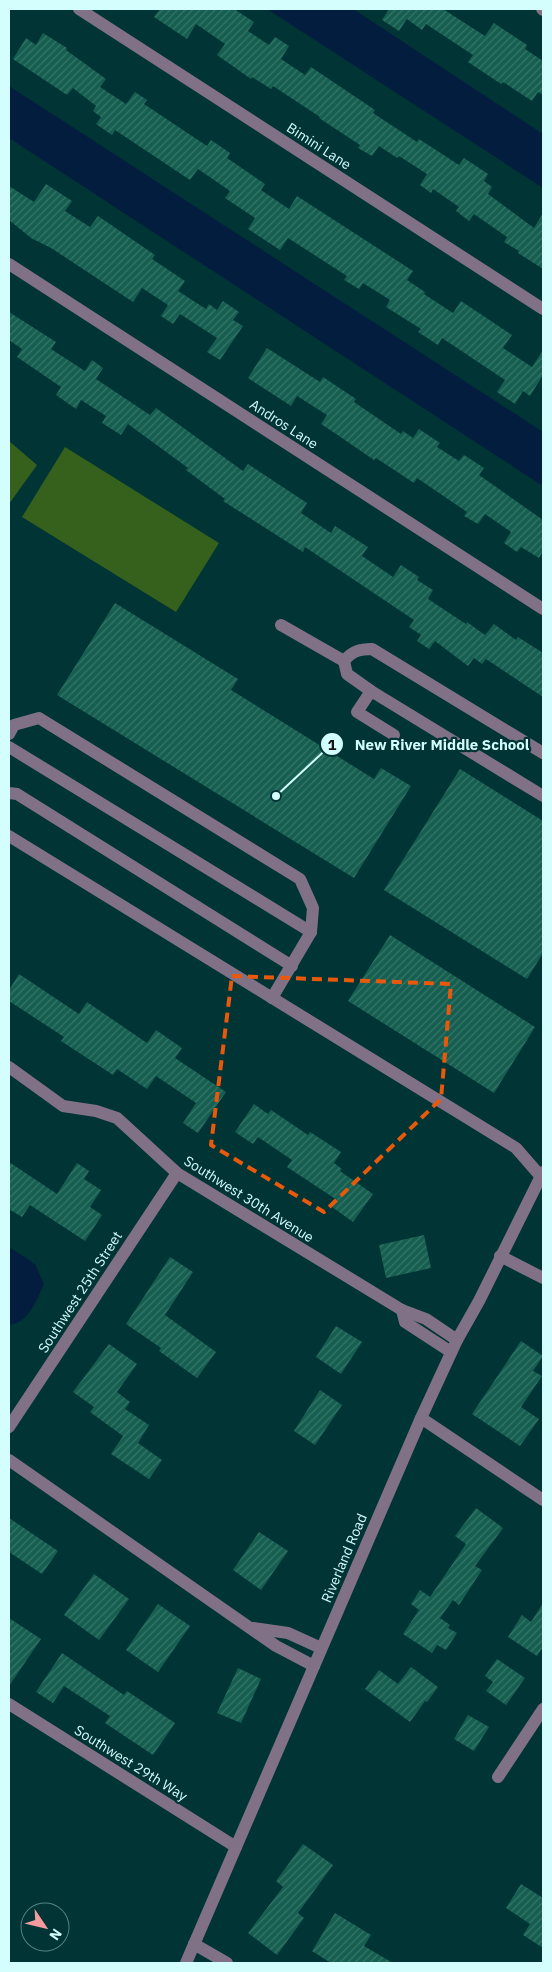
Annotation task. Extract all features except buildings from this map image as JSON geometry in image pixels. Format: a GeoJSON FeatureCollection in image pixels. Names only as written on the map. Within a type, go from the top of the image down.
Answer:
{"type":"FeatureCollection","features":[{"type":"Feature","properties":{"kind":"street","name":"Bimini Lane"},"geometry":{"type":"LineString","coordinates":[[79,9],[543,309]]}},
{"type":"Feature","properties":{"kind":"street","name":"Andros Lane"},"geometry":{"type":"LineString","coordinates":[[9,264],[543,610]]}},
{"type":"Feature","properties":{"kind":"street"},"geometry":{"type":"LineString","coordinates":[[281,625],[344,661],[347,674],[371,691],[543,796]]}},
{"type":"Feature","properties":{"kind":"street"},"geometry":{"type":"LineString","coordinates":[[344,661],[351,653],[362,649],[372,649],[543,753]]}},
{"type":"Feature","properties":{"kind":"street"},"geometry":{"type":"LineString","coordinates":[[371,691],[357,712],[394,735]]}},
{"type":"Feature","properties":{"kind":"street"},"geometry":{"type":"LineString","coordinates":[[9,734],[14,725],[38,718],[300,879],[313,908],[311,932],[272,998]]}},
{"type":"Feature","properties":{"kind":"street"},"geometry":{"type":"LineString","coordinates":[[9,746],[311,932]]}},
{"type":"Feature","properties":{"kind":"street"},"geometry":{"type":"LineString","coordinates":[[9,793],[17,794],[292,966]]}},
{"type":"Feature","properties":{"kind":"street"},"geometry":{"type":"LineString","coordinates":[[9,836],[516,1148],[542,1176]]}},
{"type":"Feature","properties":{"kind":"street","name":"Southwest 30th Avenue"},"geometry":{"type":"LineString","coordinates":[[9,1067],[63,1106],[96,1111],[117,1118],[176,1173],[402,1310],[426,1319],[456,1340]]}},
{"type":"Feature","properties":{"kind":"street","name":"Southwest 25th Street"},"geometry":{"type":"LineString","coordinates":[[9,1427],[176,1173]]}},
{"type":"Feature","properties":{"kind":"street","name":"Riverland Road"},"geometry":{"type":"LineString","coordinates":[[186,1963],[456,1340],[479,1301],[500,1256],[542,1176]]}},
{"type":"Feature","properties":{"kind":"street"},"geometry":{"type":"LineString","coordinates":[[500,1256],[543,1278]]}},
{"type":"Feature","properties":{"kind":"street","name":"Southwest 30th Avenue"},"geometry":{"type":"LineString","coordinates":[[402,1310],[405,1322],[451,1352]]}},
{"type":"Feature","properties":{"kind":"street"},"geometry":{"type":"LineString","coordinates":[[421,1418],[543,1500]]}},
{"type":"Feature","properties":{"kind":"street"},"geometry":{"type":"LineString","coordinates":[[9,1460],[276,1646],[314,1666]]}},
{"type":"Feature","properties":{"kind":"street"},"geometry":{"type":"LineString","coordinates":[[251,1628],[288,1633],[321,1648]]}},
{"type":"Feature","properties":{"kind":"street","name":"Southwest 29th Way"},"geometry":{"type":"LineString","coordinates":[[9,1704],[236,1847]]}},
{"type":"Feature","properties":{"kind":"street"},"geometry":{"type":"LineString","coordinates":[[498,1778],[543,1710]]}},
{"type":"Feature","properties":{"kind":"street"},"geometry":{"type":"LineString","coordinates":[[194,1944],[227,1963]]}},
{"type":"Feature","properties":{"kind":"highlighted area"},"geometry":{"type":"Polygon","coordinates":[[[232,976],[451,984],[441,1099],[324,1212],[211,1145],[232,976]]]}},
{"type":"Feature","properties":{"kind":"green space"},"geometry":{"type":"Polygon","coordinates":[[[9,441],[37,465],[9,504],[9,441]]]}},
{"type":"Feature","properties":{"kind":"green space"},"geometry":{"type":"Polygon","coordinates":[[[65,447],[219,543],[176,612],[22,517],[65,447]]]}},
{"type":"Feature","properties":{"kind":"water"},"geometry":{"type":"Polygon","coordinates":[[[267,9],[353,9],[543,134],[543,188],[267,9]]]}},
{"type":"Feature","properties":{"kind":"water"},"geometry":{"type":"Polygon","coordinates":[[[9,86],[543,432],[543,486],[9,138],[9,86]]]}},
{"type":"Feature","properties":{"kind":"water"},"geometry":{"type":"Polygon","coordinates":[[[9,1247],[35,1264],[44,1284],[27,1315],[22,1320],[9,1325],[9,1247]]]}},
{"type":"Feature","properties":{"kind":"place","name":"New River Middle School"},"geometry":{"type":"Point","coordinates":[276,796]}}]}
